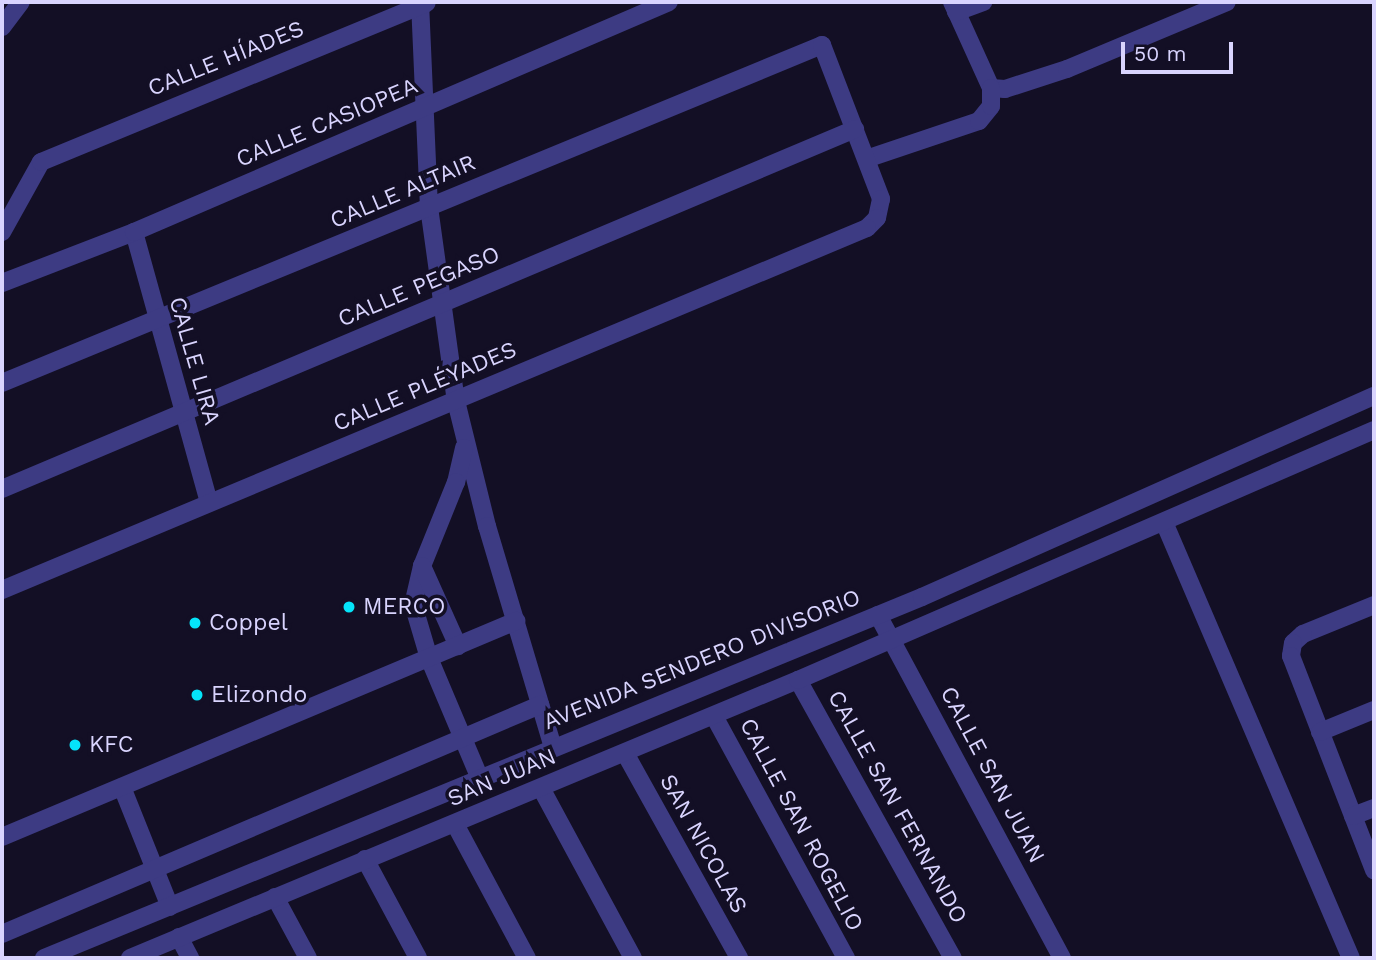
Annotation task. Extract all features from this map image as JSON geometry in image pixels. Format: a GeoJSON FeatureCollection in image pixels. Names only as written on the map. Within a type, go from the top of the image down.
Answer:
{"type":"FeatureCollection","features":[{"type":"Feature","properties":{"kind":"street"},"geometry":{"type":"LineString","coordinates":[[2,27],[21,2]]}},
{"type":"Feature","properties":{"kind":"street","name":"CALLE CASIOPEA"},"geometry":{"type":"LineString","coordinates":[[2,283],[134,232],[669,2]]}},
{"type":"Feature","properties":{"kind":"street"},"geometry":{"type":"LineString","coordinates":[[855,129],[869,158],[979,121],[991,106],[992,88],[954,7],[983,2]]}},
{"type":"Feature","properties":{"kind":"street"},"geometry":{"type":"LineString","coordinates":[[992,88],[1005,89],[1068,69],[1227,2]]}},
{"type":"Feature","properties":{"kind":"street"},"geometry":{"type":"LineString","coordinates":[[423,3],[422,110],[429,207],[456,401],[465,445],[553,748]]}},
{"type":"Feature","properties":{"kind":"street","name":"CALLE HÍADES"},"geometry":{"type":"LineString","coordinates":[[2,232],[41,162],[423,3]]}},
{"type":"Feature","properties":{"kind":"street","name":"CALLE ALTAIR"},"geometry":{"type":"LineString","coordinates":[[2,383],[158,322],[429,207],[822,46],[855,129]]}},
{"type":"Feature","properties":{"kind":"street","name":"CALLE PEGASO"},"geometry":{"type":"LineString","coordinates":[[2,489],[855,129]]}},
{"type":"Feature","properties":{"kind":"street","name":"CALLE PLÉYADES"},"geometry":{"type":"LineString","coordinates":[[2,590],[867,228],[877,218],[881,199],[869,158]]}},
{"type":"Feature","properties":{"kind":"street","name":"CALLE LIRA"},"geometry":{"type":"LineString","coordinates":[[134,232],[209,503]]}},
{"type":"Feature","properties":{"kind":"street","name":"AVENIDA SENDERO DIVISORIO"},"geometry":{"type":"LineString","coordinates":[[44,958],[878,615],[1374,396]]}},
{"type":"Feature","properties":{"kind":"street"},"geometry":{"type":"LineString","coordinates":[[891,641],[1374,430]]}},
{"type":"Feature","properties":{"kind":"street"},"geometry":{"type":"LineString","coordinates":[[465,445],[456,482],[422,566],[413,604],[429,658],[480,779]]}},
{"type":"Feature","properties":{"kind":"street"},"geometry":{"type":"LineString","coordinates":[[1164,522],[1350,958]]}},
{"type":"Feature","properties":{"kind":"street"},"geometry":{"type":"LineString","coordinates":[[422,566],[458,646]]}},
{"type":"Feature","properties":{"kind":"street"},"geometry":{"type":"LineString","coordinates":[[1374,605],[1316,628],[1293,643],[1296,676],[1374,870]]}},
{"type":"Feature","properties":{"kind":"street","name":"CALLE SAN JUAN"},"geometry":{"type":"LineString","coordinates":[[878,615],[1062,958]]}},
{"type":"Feature","properties":{"kind":"street"},"geometry":{"type":"LineString","coordinates":[[2,837],[516,621]]}},
{"type":"Feature","properties":{"kind":"street","name":"SAN JUAN"},"geometry":{"type":"LineString","coordinates":[[130,958],[891,641]]}},
{"type":"Feature","properties":{"kind":"street","name":"CALLE SAN FERNANDO"},"geometry":{"type":"LineString","coordinates":[[798,680],[953,958]]}},
{"type":"Feature","properties":{"kind":"street"},"geometry":{"type":"LineString","coordinates":[[2,934],[540,705]]}},
{"type":"Feature","properties":{"kind":"street"},"geometry":{"type":"LineString","coordinates":[[1320,732],[1374,710]]}},
{"type":"Feature","properties":{"kind":"street","name":"CALLE SAN ROGELIO"},"geometry":{"type":"LineString","coordinates":[[714,716],[845,958]]}},
{"type":"Feature","properties":{"kind":"street","name":"SAN NICOLAS"},"geometry":{"type":"LineString","coordinates":[[625,753],[739,958]]}},
{"type":"Feature","properties":{"kind":"street"},"geometry":{"type":"LineString","coordinates":[[122,787],[170,907]]}},
{"type":"Feature","properties":{"kind":"street"},"geometry":{"type":"LineString","coordinates":[[541,788],[633,958]]}},
{"type":"Feature","properties":{"kind":"street"},"geometry":{"type":"LineString","coordinates":[[1353,816],[1374,808]]}},
{"type":"Feature","properties":{"kind":"street"},"geometry":{"type":"LineString","coordinates":[[455,824],[527,958]]}},
{"type":"Feature","properties":{"kind":"street"},"geometry":{"type":"LineString","coordinates":[[365,859],[418,958]]}},
{"type":"Feature","properties":{"kind":"street"},"geometry":{"type":"LineString","coordinates":[[275,897],[308,958]]}},
{"type":"Feature","properties":{"kind":"street"},"geometry":{"type":"LineString","coordinates":[[179,937],[190,958]]}},
{"type":"Feature","properties":{"kind":"place","name":"MERCO"},"geometry":{"type":"Point","coordinates":[349,607]}},
{"type":"Feature","properties":{"kind":"place","name":"Coppel"},"geometry":{"type":"Point","coordinates":[195,623]}},
{"type":"Feature","properties":{"kind":"place","name":"Elizondo"},"geometry":{"type":"Point","coordinates":[197,695]}},
{"type":"Feature","properties":{"kind":"place","name":"KFC"},"geometry":{"type":"Point","coordinates":[75,745]}}]}
